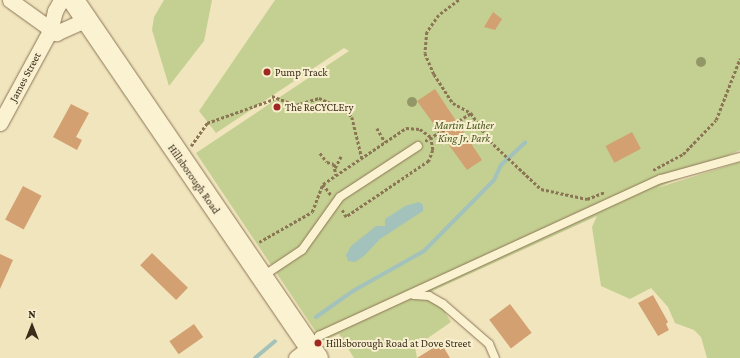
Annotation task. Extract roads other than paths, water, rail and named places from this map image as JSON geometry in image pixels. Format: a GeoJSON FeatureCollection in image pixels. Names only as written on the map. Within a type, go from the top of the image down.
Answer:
{"type":"FeatureCollection","features":[{"type":"Feature","properties":{"kind":"main road","name":"Hillsborough Road"},"geometry":{"type":"LineString","coordinates":[[72,0],[178,157],[263,276],[308,354]]}},
{"type":"Feature","properties":{"kind":"street"},"geometry":{"type":"LineString","coordinates":[[10,0],[50,31],[62,32],[85,20]]}},
{"type":"Feature","properties":{"kind":"street","name":"James Street"},"geometry":{"type":"LineString","coordinates":[[0,123],[50,31],[54,11],[61,0]]}},
{"type":"Feature","properties":{"kind":"lane"},"geometry":{"type":"LineString","coordinates":[[263,276],[302,250],[340,197],[418,146]]}},
{"type":"Feature","properties":{"kind":"lane"},"geometry":{"type":"LineString","coordinates":[[308,354],[319,336],[414,295],[661,179],[740,157]]}},
{"type":"Feature","properties":{"kind":"lane"},"geometry":{"type":"LineString","coordinates":[[414,295],[429,296],[443,304],[489,344],[496,358]]}},
{"type":"Feature","properties":{"kind":"water"},"geometry":{"type":"Polygon","coordinates":[[[419,202],[423,205],[423,211],[380,239],[364,256],[355,262],[348,261],[346,255],[351,246],[376,226],[385,226],[385,219],[405,206],[419,202]]]}},
{"type":"Feature","properties":{"kind":"waterway"},"geometry":{"type":"LineString","coordinates":[[316,317],[353,291],[424,251],[494,180],[501,165],[525,143]]}},
{"type":"Feature","properties":{"kind":"waterway"},"geometry":{"type":"LineString","coordinates":[[255,358],[275,341]]}},
{"type":"Feature","properties":{"kind":"place","name":"Pump Track"},"geometry":{"type":"Point","coordinates":[267,72]}},
{"type":"Feature","properties":{"kind":"place","name":"The ReCYCLEry"},"geometry":{"type":"Point","coordinates":[277,107]}},
{"type":"Feature","properties":{"kind":"place","name":"Hillsborough Road at Dove Street"},"geometry":{"type":"Point","coordinates":[318,343]}},
{"type":"Feature","properties":{"kind":"park label","name":"Martin Luther King Jr. Park"},"geometry":{"type":"Point","coordinates":[464,132]}}]}
